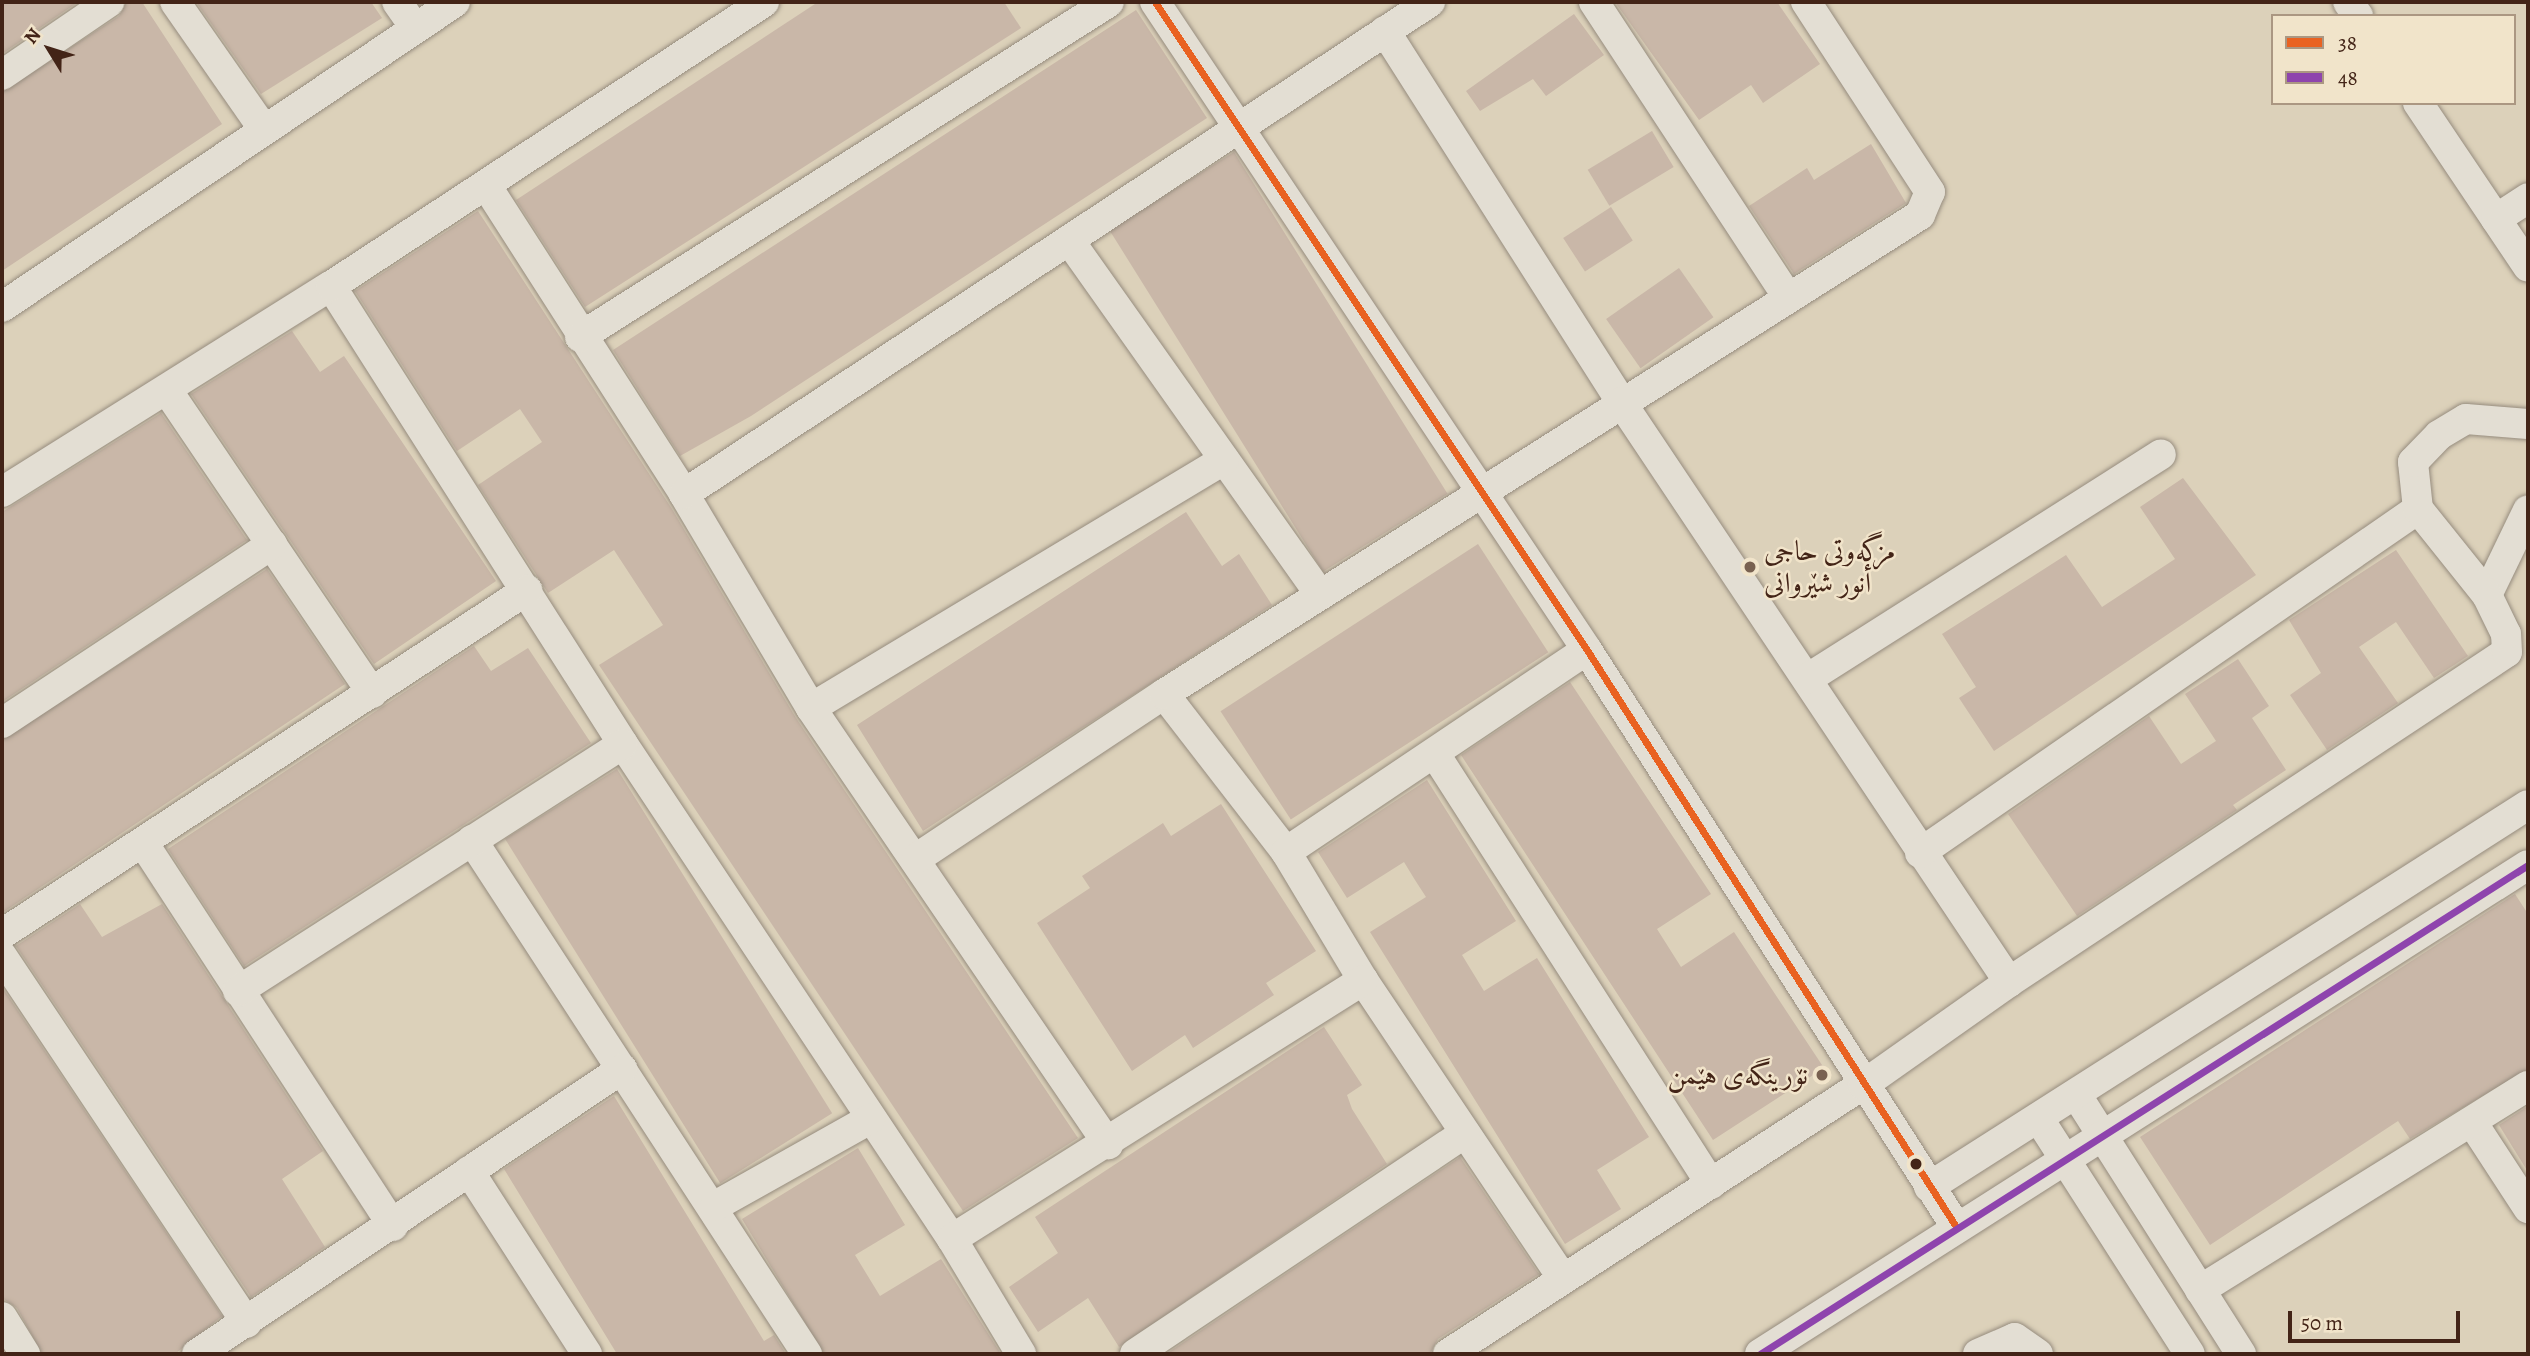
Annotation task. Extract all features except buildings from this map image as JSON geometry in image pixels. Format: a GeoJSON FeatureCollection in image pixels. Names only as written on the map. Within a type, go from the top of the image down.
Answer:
{"type":"FeatureCollection","features":[{"type":"Feature","properties":{"kind":"street"},"geometry":{"type":"LineString","coordinates":[[2,75],[109,2]]}},
{"type":"Feature","properties":{"kind":"street"},"geometry":{"type":"LineString","coordinates":[[175,2],[263,128]]}},
{"type":"Feature","properties":{"kind":"street"},"geometry":{"type":"LineString","coordinates":[[397,2],[415,28]]}},
{"type":"Feature","properties":{"kind":"street"},"geometry":{"type":"LineString","coordinates":[[2,307],[263,128],[455,2]]}},
{"type":"Feature","properties":{"kind":"street"},"geometry":{"type":"LineString","coordinates":[[2,492],[331,286],[764,2]]}},
{"type":"Feature","properties":{"kind":"street"},"geometry":{"type":"LineString","coordinates":[[580,337],[1109,2]]}},
{"type":"Feature","properties":{"kind":"street"},"geometry":{"type":"LineString","coordinates":[[1155,2],[1240,124],[1587,650],[1956,1228]]}},
{"type":"Feature","properties":{"kind":"street"},"geometry":{"type":"LineString","coordinates":[[684,494],[1240,124],[1430,2]]}},
{"type":"Feature","properties":{"kind":"street"},"geometry":{"type":"LineString","coordinates":[[1594,2],[1787,296]]}},
{"type":"Feature","properties":{"kind":"street"},"geometry":{"type":"LineString","coordinates":[[917,858],[1164,694],[1787,296],[1920,215],[1930,192],[1805,2]]}},
{"type":"Feature","properties":{"kind":"street"},"geometry":{"type":"LineString","coordinates":[[1385,31],[1621,402],[1920,853],[2009,982]]}},
{"type":"Feature","properties":{"kind":"street"},"geometry":{"type":"LineString","coordinates":[[2419,105],[2528,267]]}},
{"type":"Feature","properties":{"kind":"street"},"geometry":{"type":"LineString","coordinates":[[486,185],[580,337],[684,494],[811,708],[917,858],[1108,1144]]}},
{"type":"Feature","properties":{"kind":"street"},"geometry":{"type":"LineString","coordinates":[[2496,219],[2528,198]]}},
{"type":"Feature","properties":{"kind":"street"},"geometry":{"type":"LineString","coordinates":[[1069,240],[1320,595]]}},
{"type":"Feature","properties":{"kind":"street"},"geometry":{"type":"LineString","coordinates":[[331,286],[624,744],[952,1239],[1021,1354]]}},
{"type":"Feature","properties":{"kind":"street"},"geometry":{"type":"LineString","coordinates":[[167,390],[372,693]]}},
{"type":"Feature","properties":{"kind":"street"},"geometry":{"type":"LineString","coordinates":[[1448,1354],[1863,1085],[2009,982],[2507,652],[2506,634],[2487,595],[2418,509],[2413,462],[2439,435],[2466,419],[2528,424]]}},
{"type":"Feature","properties":{"kind":"street"},"geometry":{"type":"LineString","coordinates":[[1807,680],[2161,454]]}},
{"type":"Feature","properties":{"kind":"street"},"geometry":{"type":"LineString","coordinates":[[811,708],[1224,460]]}},
{"type":"Feature","properties":{"kind":"street"},"geometry":{"type":"LineString","coordinates":[[1920,853],[2418,509]]}},
{"type":"Feature","properties":{"kind":"street"},"geometry":{"type":"LineString","coordinates":[[2487,595],[2528,510]]}},
{"type":"Feature","properties":{"kind":"street"},"geometry":{"type":"LineString","coordinates":[[2,723],[272,544]]}},
{"type":"Feature","properties":{"kind":"street"},"geometry":{"type":"LineString","coordinates":[[2,934],[144,844],[527,590]]}},
{"type":"Feature","properties":{"kind":"street"},"geometry":{"type":"LineString","coordinates":[[1286,852],[1587,650]]}},
{"type":"Feature","properties":{"kind":"street"},"geometry":{"type":"LineString","coordinates":[[1164,694],[1286,852],[1363,980],[1563,1279]]}},
{"type":"Feature","properties":{"kind":"street"},"geometry":{"type":"LineString","coordinates":[[238,991],[624,744]]}},
{"type":"Feature","properties":{"kind":"street"},"geometry":{"type":"LineString","coordinates":[[1435,754],[1711,1184]]}},
{"type":"Feature","properties":{"kind":"street"},"geometry":{"type":"LineString","coordinates":[[1929,1186],[2039,1119],[2528,805]]}},
{"type":"Feature","properties":{"kind":"street"},"geometry":{"type":"LineString","coordinates":[[472,840],[715,1206],[807,1354]]}},
{"type":"Feature","properties":{"kind":"street"},"geometry":{"type":"LineString","coordinates":[[144,844],[393,1226]]}},
{"type":"Feature","properties":{"kind":"street"},"geometry":{"type":"LineString","coordinates":[[1760,1354],[1956,1228],[2104,1140],[2526,872]]}},
{"type":"Feature","properties":{"kind":"street"},"geometry":{"type":"LineString","coordinates":[[2,956],[247,1323]]}},
{"type":"Feature","properties":{"kind":"street"},"geometry":{"type":"LineString","coordinates":[[952,1239],[1108,1144],[1363,980]]}},
{"type":"Feature","properties":{"kind":"street"},"geometry":{"type":"LineString","coordinates":[[197,1354],[393,1226],[469,1171],[622,1069]]}},
{"type":"Feature","properties":{"kind":"street"},"geometry":{"type":"LineString","coordinates":[[2200,1290],[2528,1086]]}},
{"type":"Feature","properties":{"kind":"street"},"geometry":{"type":"LineString","coordinates":[[2076,1094],[2241,1354]]}},
{"type":"Feature","properties":{"kind":"street"},"geometry":{"type":"LineString","coordinates":[[715,1206],[870,1118]]}},
{"type":"Feature","properties":{"kind":"street"},"geometry":{"type":"LineString","coordinates":[[2039,1119],[2190,1354]]}},
{"type":"Feature","properties":{"kind":"street"},"geometry":{"type":"LineString","coordinates":[[2472,1122],[2528,1208]]}},
{"type":"Feature","properties":{"kind":"street"},"geometry":{"type":"LineString","coordinates":[[1135,1354],[1465,1133]]}},
{"type":"Feature","properties":{"kind":"street"},"geometry":{"type":"LineString","coordinates":[[469,1171],[587,1354]]}},
{"type":"Feature","properties":{"kind":"street"},"geometry":{"type":"LineString","coordinates":[[2,1317],[25,1354]]}},
{"type":"Feature","properties":{"kind":"street"},"geometry":{"type":"LineString","coordinates":[[1979,1354],[2015,1338],[2038,1354]]}},
{"type":"Feature","properties":{"kind":"transit line","name":"38"},"geometry":{"type":"LineString","coordinates":[[1155,2],[1587,650],[1957,1228]]}},
{"type":"Feature","properties":{"kind":"transit line","name":"48"},"geometry":{"type":"LineString","coordinates":[[1760,1354],[2528,865]]}},
{"type":"Feature","properties":{"kind":"place","name":"مزگەوتی حاجی أنور شێروانی"},"geometry":{"type":"Point","coordinates":[1750,567]}},
{"type":"Feature","properties":{"kind":"place","name":"نۆرینگه‌ی هێمن"},"geometry":{"type":"Point","coordinates":[1822,1075]}}]}
